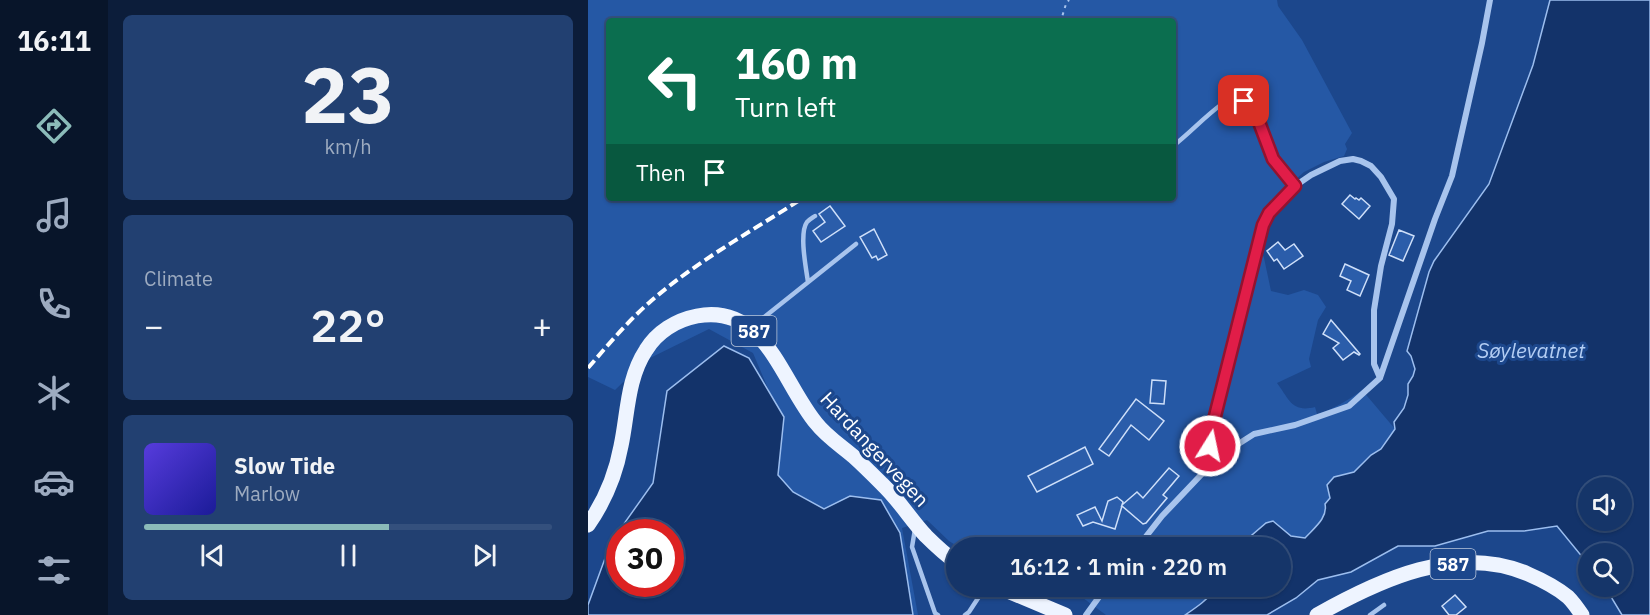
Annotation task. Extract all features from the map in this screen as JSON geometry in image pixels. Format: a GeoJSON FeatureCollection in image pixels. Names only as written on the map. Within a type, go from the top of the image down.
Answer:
{"type":"FeatureCollection","features":[{"type":"Feature","properties":{"kind":"main road","name":"Hardangervegen"},"geometry":{"type":"LineString","coordinates":[[588,525],[602,501],[615,470],[633,376],[646,349],[656,337],[679,322],[717,314],[741,322],[759,335],[816,423],[833,442],[853,456],[885,486],[926,536],[946,553]]}},
{"type":"Feature","properties":{"kind":"main road","name":"587"},"geometry":{"type":"LineString","coordinates":[[1317,615],[1384,581],[1428,568],[1467,562],[1495,564],[1520,570],[1545,581],[1568,598],[1582,615]]}},
{"type":"Feature","properties":{"kind":"main road"},"geometry":{"type":"LineString","coordinates":[[1022,597],[1065,615]]}},
{"type":"Feature","properties":{"kind":"street"},"geometry":{"type":"LineString","coordinates":[[1146,537],[1162,516],[1218,457],[1254,434],[1295,425],[1349,406],[1380,378],[1452,176],[1490,0]]}},
{"type":"Feature","properties":{"kind":"street"},"geometry":{"type":"LineString","coordinates":[[1218,457],[1210,446],[1210,435],[1263,225],[1269,213],[1295,186],[1311,175],[1340,161],[1353,159],[1371,166],[1381,177],[1394,199],[1392,224],[1381,266],[1374,310],[1374,364],[1380,378]]}},
{"type":"Feature","properties":{"kind":"street"},"geometry":{"type":"LineString","coordinates":[[1086,615],[1099,597]]}},
{"type":"Feature","properties":{"kind":"lane"},"geometry":{"type":"LineString","coordinates":[[1176,145],[1209,113],[1229,99],[1236,98],[1244,101],[1259,122],[1273,159],[1295,186]]}},
{"type":"Feature","properties":{"kind":"lane"},"geometry":{"type":"LineString","coordinates":[[808,282],[804,229],[808,221],[815,216]]}},
{"type":"Feature","properties":{"kind":"lane"},"geometry":{"type":"LineString","coordinates":[[751,328],[855,244]]}},
{"type":"Feature","properties":{"kind":"lane"},"geometry":{"type":"LineString","coordinates":[[916,523],[912,547],[935,613],[938,615]]}},
{"type":"Feature","properties":{"kind":"lane"},"geometry":{"type":"LineString","coordinates":[[965,615],[979,597]]}},
{"type":"Feature","properties":{"kind":"lane"},"geometry":{"type":"LineString","coordinates":[[1370,615],[1384,605]]}},
{"type":"Feature","properties":{"kind":"path"},"geometry":{"type":"LineString","coordinates":[[1063,18],[1062,12],[1069,0]]}},
{"type":"Feature","properties":{"kind":"shaded area"},"geometry":{"type":"Polygon","coordinates":[[[588,0],[1277,0],[1278,6],[1302,40],[1352,133],[1345,144],[1347,149],[1344,156],[1324,162],[1304,172],[1274,199],[1257,223],[1256,237],[1264,258],[1271,291],[1288,295],[1304,290],[1318,295],[1326,307],[1318,320],[1309,359],[1311,367],[1277,383],[1292,403],[1301,408],[1315,407],[1317,414],[1329,410],[1362,390],[1395,429],[1381,449],[1371,455],[1354,472],[1339,475],[1327,488],[1330,498],[1325,504],[1324,514],[1320,523],[1305,538],[1291,536],[1273,521],[1251,537],[946,538],[927,520],[902,528],[918,615],[913,615],[900,533],[850,496],[824,509],[793,492],[778,475],[784,417],[770,393],[753,353],[709,329],[646,360],[615,390],[588,377],[588,0]]]}},
{"type":"Feature","properties":{"kind":"shaded area"},"geometry":{"type":"Polygon","coordinates":[[[1080,597],[1208,597],[1185,615],[1106,615],[1080,597]]]}},
{"type":"Feature","properties":{"kind":"water","name":"Søylevatnet"},"geometry":{"type":"Polygon","coordinates":[[[1550,0],[1650,0],[1650,615],[1622,615],[1611,597],[1632,597],[1632,543],[1578,543],[1578,552],[1557,526],[1524,531],[1488,531],[1435,546],[1398,546],[1351,572],[1318,580],[1296,598],[1267,615],[1185,615],[1208,597],[1291,597],[1291,537],[1250,537],[1266,523],[1273,521],[1291,536],[1305,538],[1320,522],[1324,514],[1325,504],[1330,498],[1327,485],[1334,477],[1354,472],[1371,455],[1381,449],[1395,429],[1394,422],[1404,408],[1408,395],[1408,384],[1415,369],[1407,351],[1429,272],[1434,261],[1489,184],[1533,65],[1550,0]]]}},
{"type":"Feature","properties":{"kind":"water"},"geometry":{"type":"Polygon","coordinates":[[[724,346],[749,358],[784,417],[778,475],[793,492],[824,509],[850,496],[881,500],[900,533],[913,615],[588,615],[588,605],[606,556],[606,597],[684,597],[684,519],[627,519],[653,483],[667,391],[724,346]]]}},
{"type":"Feature","properties":{"kind":"building"},"geometry":{"type":"Polygon","coordinates":[[[1350,195],[1355,199],[1361,198],[1370,206],[1359,219],[1342,204],[1350,195]]]}},
{"type":"Feature","properties":{"kind":"building"},"geometry":{"type":"Polygon","coordinates":[[[830,206],[845,226],[821,242],[813,231],[825,222],[819,214],[830,206]]]}},
{"type":"Feature","properties":{"kind":"building"},"geometry":{"type":"Polygon","coordinates":[[[874,229],[887,255],[878,260],[876,256],[872,258],[860,237],[874,229]]]}},
{"type":"Feature","properties":{"kind":"building"},"geometry":{"type":"Polygon","coordinates":[[[1399,230],[1414,236],[1403,261],[1389,255],[1399,230]]]}},
{"type":"Feature","properties":{"kind":"building"},"geometry":{"type":"Polygon","coordinates":[[[1278,242],[1285,250],[1294,244],[1303,256],[1284,269],[1267,251],[1278,242]]]}},
{"type":"Feature","properties":{"kind":"building"},"geometry":{"type":"Polygon","coordinates":[[[1345,264],[1369,275],[1360,296],[1347,290],[1351,281],[1340,276],[1345,264]]]}},
{"type":"Feature","properties":{"kind":"building"},"geometry":{"type":"Polygon","coordinates":[[[1331,320],[1359,355],[1354,352],[1343,360],[1333,348],[1339,343],[1323,334],[1331,320]]]}},
{"type":"Feature","properties":{"kind":"building"},"geometry":{"type":"Polygon","coordinates":[[[1152,380],[1166,381],[1164,404],[1150,403],[1152,380]]]}},
{"type":"Feature","properties":{"kind":"building"},"geometry":{"type":"Polygon","coordinates":[[[1136,399],[1164,421],[1149,440],[1131,425],[1109,456],[1099,449],[1136,399]]]}},
{"type":"Feature","properties":{"kind":"building"},"geometry":{"type":"Polygon","coordinates":[[[1085,447],[1093,464],[1037,492],[1028,476],[1085,447]]]}},
{"type":"Feature","properties":{"kind":"building"},"geometry":{"type":"Polygon","coordinates":[[[1169,468],[1179,476],[1163,495],[1167,498],[1146,523],[1143,524],[1122,506],[1115,529],[1093,522],[1083,526],[1077,515],[1095,507],[1102,521],[1108,501],[1117,497],[1123,502],[1122,505],[1137,492],[1143,498],[1169,468]]]}},
{"type":"Feature","properties":{"kind":"building"},"geometry":{"type":"Polygon","coordinates":[[[1455,595],[1466,607],[1456,615],[1449,615],[1442,606],[1455,595]]]}},
{"type":"Feature","properties":{"kind":"railway"},"geometry":{"type":"LineString","coordinates":[[588,368],[618,333],[669,286],[798,201]]}},
{"type":"Feature","properties":{"kind":"route"},"geometry":{"type":"LineString","coordinates":[[1210,446],[1210,435],[1263,225],[1278,202],[1295,186],[1273,159],[1259,122],[1244,101]]}}]}
